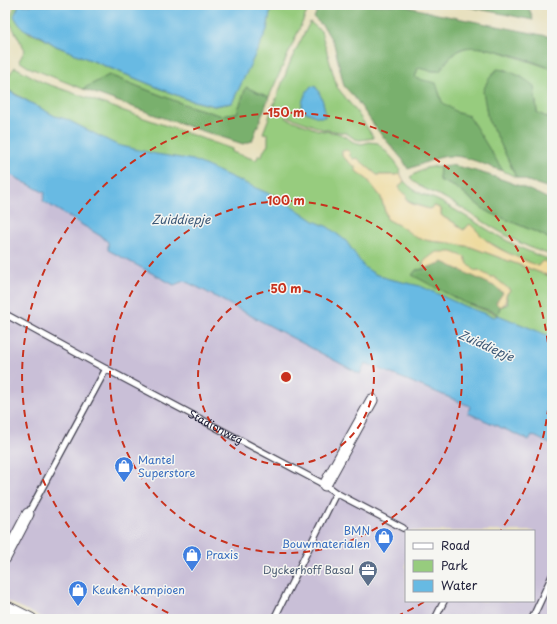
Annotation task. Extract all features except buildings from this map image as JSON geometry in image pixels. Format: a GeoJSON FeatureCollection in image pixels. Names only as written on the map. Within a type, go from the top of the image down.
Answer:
{"type":"FeatureCollection","features":[{"type":"Feature","properties":{"kind":"street"},"geometry":{"type":"LineString","coordinates":[[325,485],[372,400]]}},
{"type":"Feature","properties":{"kind":"street"},"geometry":{"type":"LineString","coordinates":[[5,558],[28,514]]}},
{"type":"Feature","properties":{"kind":"street"},"geometry":{"type":"LineString","coordinates":[[5,606],[31,619]]}},
{"type":"Feature","properties":{"kind":"lane","name":"Stadionweg"},"geometry":{"type":"LineString","coordinates":[[5,314],[403,528]]}},
{"type":"Feature","properties":{"kind":"lane"},"geometry":{"type":"LineString","coordinates":[[28,514],[106,369]]}},
{"type":"Feature","properties":{"kind":"lane"},"geometry":{"type":"LineString","coordinates":[[274,619],[336,493]]}},
{"type":"Feature","properties":{"kind":"lane"},"geometry":{"type":"LineString","coordinates":[[532,619],[552,576]]}},
{"type":"Feature","properties":{"kind":"lane"},"geometry":{"type":"LineString","coordinates":[[435,619],[444,602]]}},
{"type":"Feature","properties":{"kind":"shaded area"},"geometry":{"type":"Polygon","coordinates":[[[5,143],[552,420],[552,619],[45,619],[5,600],[5,143]]]}},
{"type":"Feature","properties":{"kind":"green space"},"geometry":{"type":"Polygon","coordinates":[[[15,5],[19,5],[15,16],[29,33],[41,37],[56,46],[186,99],[214,106],[232,103],[271,8],[270,5],[310,5],[269,97],[246,88],[237,113],[219,115],[183,104],[109,75],[83,89],[28,67],[19,61],[25,50],[9,21],[15,5]]]}},
{"type":"Feature","properties":{"kind":"green space"},"geometry":{"type":"Polygon","coordinates":[[[319,5],[401,5],[437,14],[552,37],[552,69],[505,53],[478,48],[459,50],[450,57],[440,71],[418,68],[415,78],[436,83],[442,102],[458,113],[469,116],[503,171],[470,159],[456,156],[433,159],[408,169],[403,160],[379,132],[355,98],[344,86],[334,44],[324,27],[314,18],[319,5]]]}},
{"type":"Feature","properties":{"kind":"green space"},"geometry":{"type":"Polygon","coordinates":[[[459,5],[513,5],[530,10],[533,20],[459,5]]]}},
{"type":"Feature","properties":{"kind":"green space"},"geometry":{"type":"Polygon","coordinates":[[[310,22],[321,31],[337,87],[356,111],[374,138],[360,140],[355,139],[346,133],[322,129],[287,116],[286,118],[318,130],[337,133],[345,136],[353,142],[362,144],[369,142],[378,143],[395,161],[400,170],[400,173],[397,175],[377,175],[357,159],[353,159],[350,156],[343,156],[368,180],[381,197],[387,219],[430,241],[471,247],[552,277],[552,351],[375,275],[155,174],[5,88],[5,80],[15,67],[42,82],[232,149],[232,152],[256,160],[259,155],[262,156],[268,145],[268,134],[263,133],[291,60],[310,22]],[[423,262],[424,269],[416,270],[413,275],[463,302],[498,315],[500,307],[508,304],[506,295],[510,290],[478,270],[475,271],[468,264],[423,262]]]}},
{"type":"Feature","properties":{"kind":"green space"},"geometry":{"type":"Polygon","coordinates":[[[472,46],[495,50],[552,69],[552,119],[537,112],[536,101],[522,77],[505,69],[486,106],[488,120],[516,177],[503,171],[469,117],[444,105],[441,101],[439,92],[415,78],[418,68],[440,71],[453,54],[461,49],[472,46]]]}},
{"type":"Feature","properties":{"kind":"green space"},"geometry":{"type":"Polygon","coordinates":[[[497,69],[517,75],[534,86],[537,112],[552,119],[552,183],[546,187],[516,177],[488,120],[483,91],[488,80],[497,69]]]}},
{"type":"Feature","properties":{"kind":"green space"},"geometry":{"type":"Polygon","coordinates":[[[109,75],[183,104],[219,115],[237,113],[246,87],[269,97],[252,141],[243,144],[169,120],[83,89],[109,75]]]}},
{"type":"Feature","properties":{"kind":"green space"},"geometry":{"type":"Polygon","coordinates":[[[451,165],[503,180],[552,201],[552,241],[543,235],[486,211],[455,187],[439,180],[440,166],[451,165]]]}},
{"type":"Feature","properties":{"kind":"green space"},"geometry":{"type":"Polygon","coordinates":[[[440,166],[439,180],[455,187],[486,211],[543,235],[552,241],[552,255],[523,244],[510,237],[443,197],[421,187],[410,177],[426,168],[440,166]]]}},
{"type":"Feature","properties":{"kind":"green space"},"geometry":{"type":"Polygon","coordinates":[[[404,181],[418,192],[438,200],[496,235],[524,249],[552,260],[552,271],[550,266],[538,266],[511,255],[487,241],[476,232],[470,224],[463,230],[442,216],[441,209],[435,206],[429,209],[411,202],[399,187],[404,181]]]}},
{"type":"Feature","properties":{"kind":"green space"},"geometry":{"type":"Polygon","coordinates":[[[443,262],[496,287],[503,293],[496,303],[500,307],[498,315],[494,312],[463,302],[412,275],[416,270],[424,269],[443,262]]]}},
{"type":"Feature","properties":{"kind":"sand"},"geometry":{"type":"Polygon","coordinates":[[[347,150],[353,159],[357,158],[377,175],[396,175],[400,173],[404,181],[399,187],[402,192],[406,194],[407,200],[412,204],[429,209],[435,206],[441,209],[441,215],[459,227],[464,230],[470,224],[486,240],[505,251],[538,266],[542,261],[549,263],[552,271],[552,277],[471,247],[417,238],[387,219],[381,197],[368,180],[356,171],[356,168],[342,156],[342,151],[347,150]]]}},
{"type":"Feature","properties":{"kind":"sand"},"geometry":{"type":"Polygon","coordinates":[[[436,252],[452,252],[465,257],[468,264],[475,271],[478,270],[491,277],[494,277],[510,290],[506,295],[506,303],[500,307],[496,303],[503,293],[496,287],[443,262],[424,269],[423,262],[436,252]]]}},
{"type":"Feature","properties":{"kind":"water"},"geometry":{"type":"Polygon","coordinates":[[[19,5],[270,5],[271,8],[267,30],[232,103],[214,106],[186,99],[56,46],[20,26],[14,16],[19,5]]]}},
{"type":"Feature","properties":{"kind":"water"},"geometry":{"type":"Polygon","coordinates":[[[311,86],[316,87],[320,94],[324,105],[325,117],[318,117],[301,110],[304,97],[311,86]]]}},
{"type":"Feature","properties":{"kind":"water","name":"Zuiddiepje"},"geometry":{"type":"Polygon","coordinates":[[[5,89],[55,116],[66,119],[117,145],[156,154],[193,160],[283,200],[314,221],[328,227],[346,241],[364,267],[375,274],[389,279],[420,286],[464,306],[494,317],[498,315],[552,337],[552,445],[532,435],[529,440],[468,413],[470,406],[365,363],[360,374],[199,288],[184,281],[174,285],[108,250],[108,242],[102,237],[43,201],[45,193],[5,172],[5,89]]]}},
{"type":"Feature","properties":{"kind":"place","name":"Mantel Superstore"},"geometry":{"type":"Point","coordinates":[124,483]}},
{"type":"Feature","properties":{"kind":"place","name":"BMN Bouwmaterialen"},"geometry":{"type":"Point","coordinates":[384,554]}},
{"type":"Feature","properties":{"kind":"place","name":"Praxis"},"geometry":{"type":"Point","coordinates":[192,572]}},
{"type":"Feature","properties":{"kind":"place","name":"Dyckerhoff Basal"},"geometry":{"type":"Point","coordinates":[368,587]}},
{"type":"Feature","properties":{"kind":"place","name":"Keuken Kampioen"},"geometry":{"type":"Point","coordinates":[78,607]}}]}
